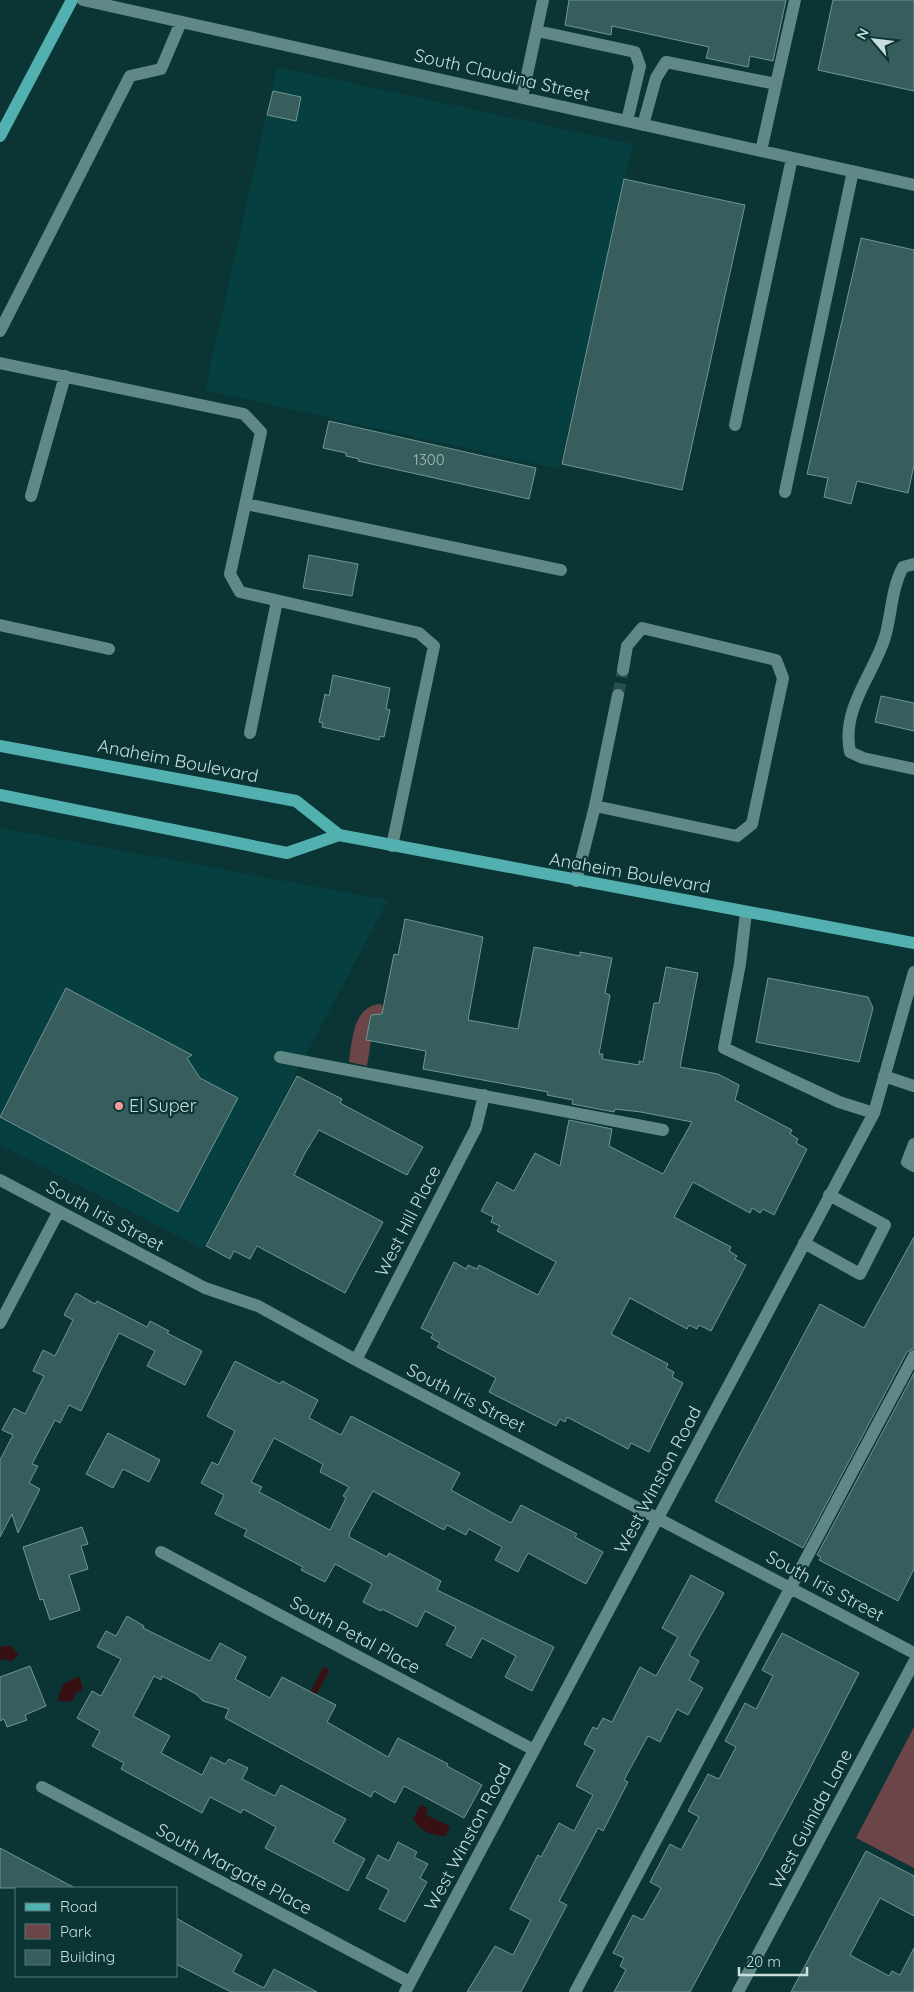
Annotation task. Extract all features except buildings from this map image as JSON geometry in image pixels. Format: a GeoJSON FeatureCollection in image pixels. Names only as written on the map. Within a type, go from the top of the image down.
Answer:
{"type":"FeatureCollection","features":[{"type":"Feature","properties":{"kind":"main road"},"geometry":{"type":"LineString","coordinates":[[2,128],[72,0]]}},
{"type":"Feature","properties":{"kind":"main road","name":"Anaheim Boulevard"},"geometry":{"type":"LineString","coordinates":[[0,746],[296,801],[339,835],[914,943]]}},
{"type":"Feature","properties":{"kind":"main road"},"geometry":{"type":"LineString","coordinates":[[0,795],[287,853],[339,835]]}},
{"type":"Feature","properties":{"kind":"street","name":"South Claudina Street"},"geometry":{"type":"LineString","coordinates":[[83,0],[914,185]]}},
{"type":"Feature","properties":{"kind":"street"},"geometry":{"type":"LineString","coordinates":[[522,98],[543,0]]}},
{"type":"Feature","properties":{"kind":"street"},"geometry":{"type":"LineString","coordinates":[[761,151],[795,0]]}},
{"type":"Feature","properties":{"kind":"street"},"geometry":{"type":"LineString","coordinates":[[0,331],[130,76],[161,69],[181,22]]}},
{"type":"Feature","properties":{"kind":"street"},"geometry":{"type":"LineString","coordinates":[[537,31],[635,52],[640,66],[627,121]]}},
{"type":"Feature","properties":{"kind":"street"},"geometry":{"type":"LineString","coordinates":[[643,125],[656,78],[666,62],[776,84]]}},
{"type":"Feature","properties":{"kind":"street"},"geometry":{"type":"LineString","coordinates":[[735,425],[792,158]]}},
{"type":"Feature","properties":{"kind":"street"},"geometry":{"type":"LineString","coordinates":[[785,492],[853,172]]}},
{"type":"Feature","properties":{"kind":"street"},"geometry":{"type":"LineString","coordinates":[[0,363],[244,414],[261,432],[230,574],[240,592],[419,633],[434,646],[392,846]]}},
{"type":"Feature","properties":{"kind":"street"},"geometry":{"type":"LineString","coordinates":[[31,496],[65,376]]}},
{"type":"Feature","properties":{"kind":"street"},"geometry":{"type":"LineString","coordinates":[[246,504],[561,570]]}},
{"type":"Feature","properties":{"kind":"street"},"geometry":{"type":"LineString","coordinates":[[909,565],[896,580],[885,638],[859,690],[847,739],[850,752],[863,758],[914,769]]}},
{"type":"Feature","properties":{"kind":"street"},"geometry":{"type":"LineString","coordinates":[[250,733],[277,601]]}},
{"type":"Feature","properties":{"kind":"street"},"geometry":{"type":"LineString","coordinates":[[0,625],[109,649]]}},
{"type":"Feature","properties":{"kind":"street"},"geometry":{"type":"LineString","coordinates":[[595,806],[737,836],[752,824],[784,678],[776,660],[642,628],[627,646],[622,670]]}},
{"type":"Feature","properties":{"kind":"street"},"geometry":{"type":"LineString","coordinates":[[576,881],[595,806],[618,695]]}},
{"type":"Feature","properties":{"kind":"street"},"geometry":{"type":"LineString","coordinates":[[746,912],[740,964],[724,1048],[839,1102],[874,1112]]}},
{"type":"Feature","properties":{"kind":"street","name":"West Winston Road"},"geometry":{"type":"LineString","coordinates":[[408,1987],[874,1112],[914,972]]}},
{"type":"Feature","properties":{"kind":"street"},"geometry":{"type":"LineString","coordinates":[[280,1057],[663,1130]]}},
{"type":"Feature","properties":{"kind":"street"},"geometry":{"type":"LineString","coordinates":[[884,1076],[914,1086]]}},
{"type":"Feature","properties":{"kind":"street","name":"West Hill Place"},"geometry":{"type":"LineString","coordinates":[[356,1360],[476,1128],[484,1095]]}},
{"type":"Feature","properties":{"kind":"street"},"geometry":{"type":"LineString","coordinates":[[914,1144],[907,1162],[914,1166]]}},
{"type":"Feature","properties":{"kind":"street","name":"South Iris Street"},"geometry":{"type":"LineString","coordinates":[[0,1180],[205,1288],[258,1306],[356,1360],[914,1653]]}},
{"type":"Feature","properties":{"kind":"street"},"geometry":{"type":"LineString","coordinates":[[804,1244],[860,1274],[885,1226],[830,1196]]}},
{"type":"Feature","properties":{"kind":"street"},"geometry":{"type":"LineString","coordinates":[[0,1322],[59,1211]]}},
{"type":"Feature","properties":{"kind":"street"},"geometry":{"type":"LineString","coordinates":[[575,1992],[914,1356]]}},
{"type":"Feature","properties":{"kind":"street","name":"South Petal Place"},"geometry":{"type":"LineString","coordinates":[[161,1552],[534,1750]]}},
{"type":"Feature","properties":{"kind":"street","name":"West Guinida Lane"},"geometry":{"type":"LineString","coordinates":[[738,1992],[914,1662]]}},
{"type":"Feature","properties":{"kind":"street","name":"South Margate Place"},"geometry":{"type":"LineString","coordinates":[[42,1787],[408,1987]]}},
{"type":"Feature","properties":{"kind":"shaded area"},"geometry":{"type":"Polygon","coordinates":[[[277,67],[633,144],[559,469],[205,390],[277,67]]]}},
{"type":"Feature","properties":{"kind":"shaded area"},"geometry":{"type":"Polygon","coordinates":[[[0,828],[388,900],[203,1249],[0,1145],[0,828]]]}},
{"type":"Feature","properties":{"kind":"shaded area"},"geometry":{"type":"Polygon","coordinates":[[[10,1645],[19,1654],[11,1662],[7,1659],[0,1660],[0,1647],[10,1645]]]}},
{"type":"Feature","properties":{"kind":"shaded area"},"geometry":{"type":"Polygon","coordinates":[[[80,1677],[83,1690],[75,1694],[72,1702],[58,1701],[64,1685],[80,1677]]]}},
{"type":"Feature","properties":{"kind":"shaded area"},"geometry":{"type":"Polygon","coordinates":[[[421,1804],[428,1809],[426,1815],[450,1826],[446,1836],[427,1832],[419,1827],[413,1819],[421,1804]]]}},
{"type":"Feature","properties":{"kind":"green space"},"geometry":{"type":"Polygon","coordinates":[[[381,1004],[386,1015],[371,1015],[366,1040],[371,1041],[367,1066],[349,1062],[353,1035],[359,1017],[372,1006],[381,1004]]]}},
{"type":"Feature","properties":{"kind":"green space"},"geometry":{"type":"Polygon","coordinates":[[[914,1727],[914,1868],[856,1838],[914,1727]]]}},
{"type":"Feature","properties":{"kind":"waterway"},"geometry":{"type":"LineString","coordinates":[[313,1694],[325,1671]]}},
{"type":"Feature","properties":{"kind":"tunnel"},"geometry":{"type":"LineString","coordinates":[[618,695],[623,670]]}},
{"type":"Feature","properties":{"kind":"place","name":"El Super"},"geometry":{"type":"Point","coordinates":[119,1106]}}]}
